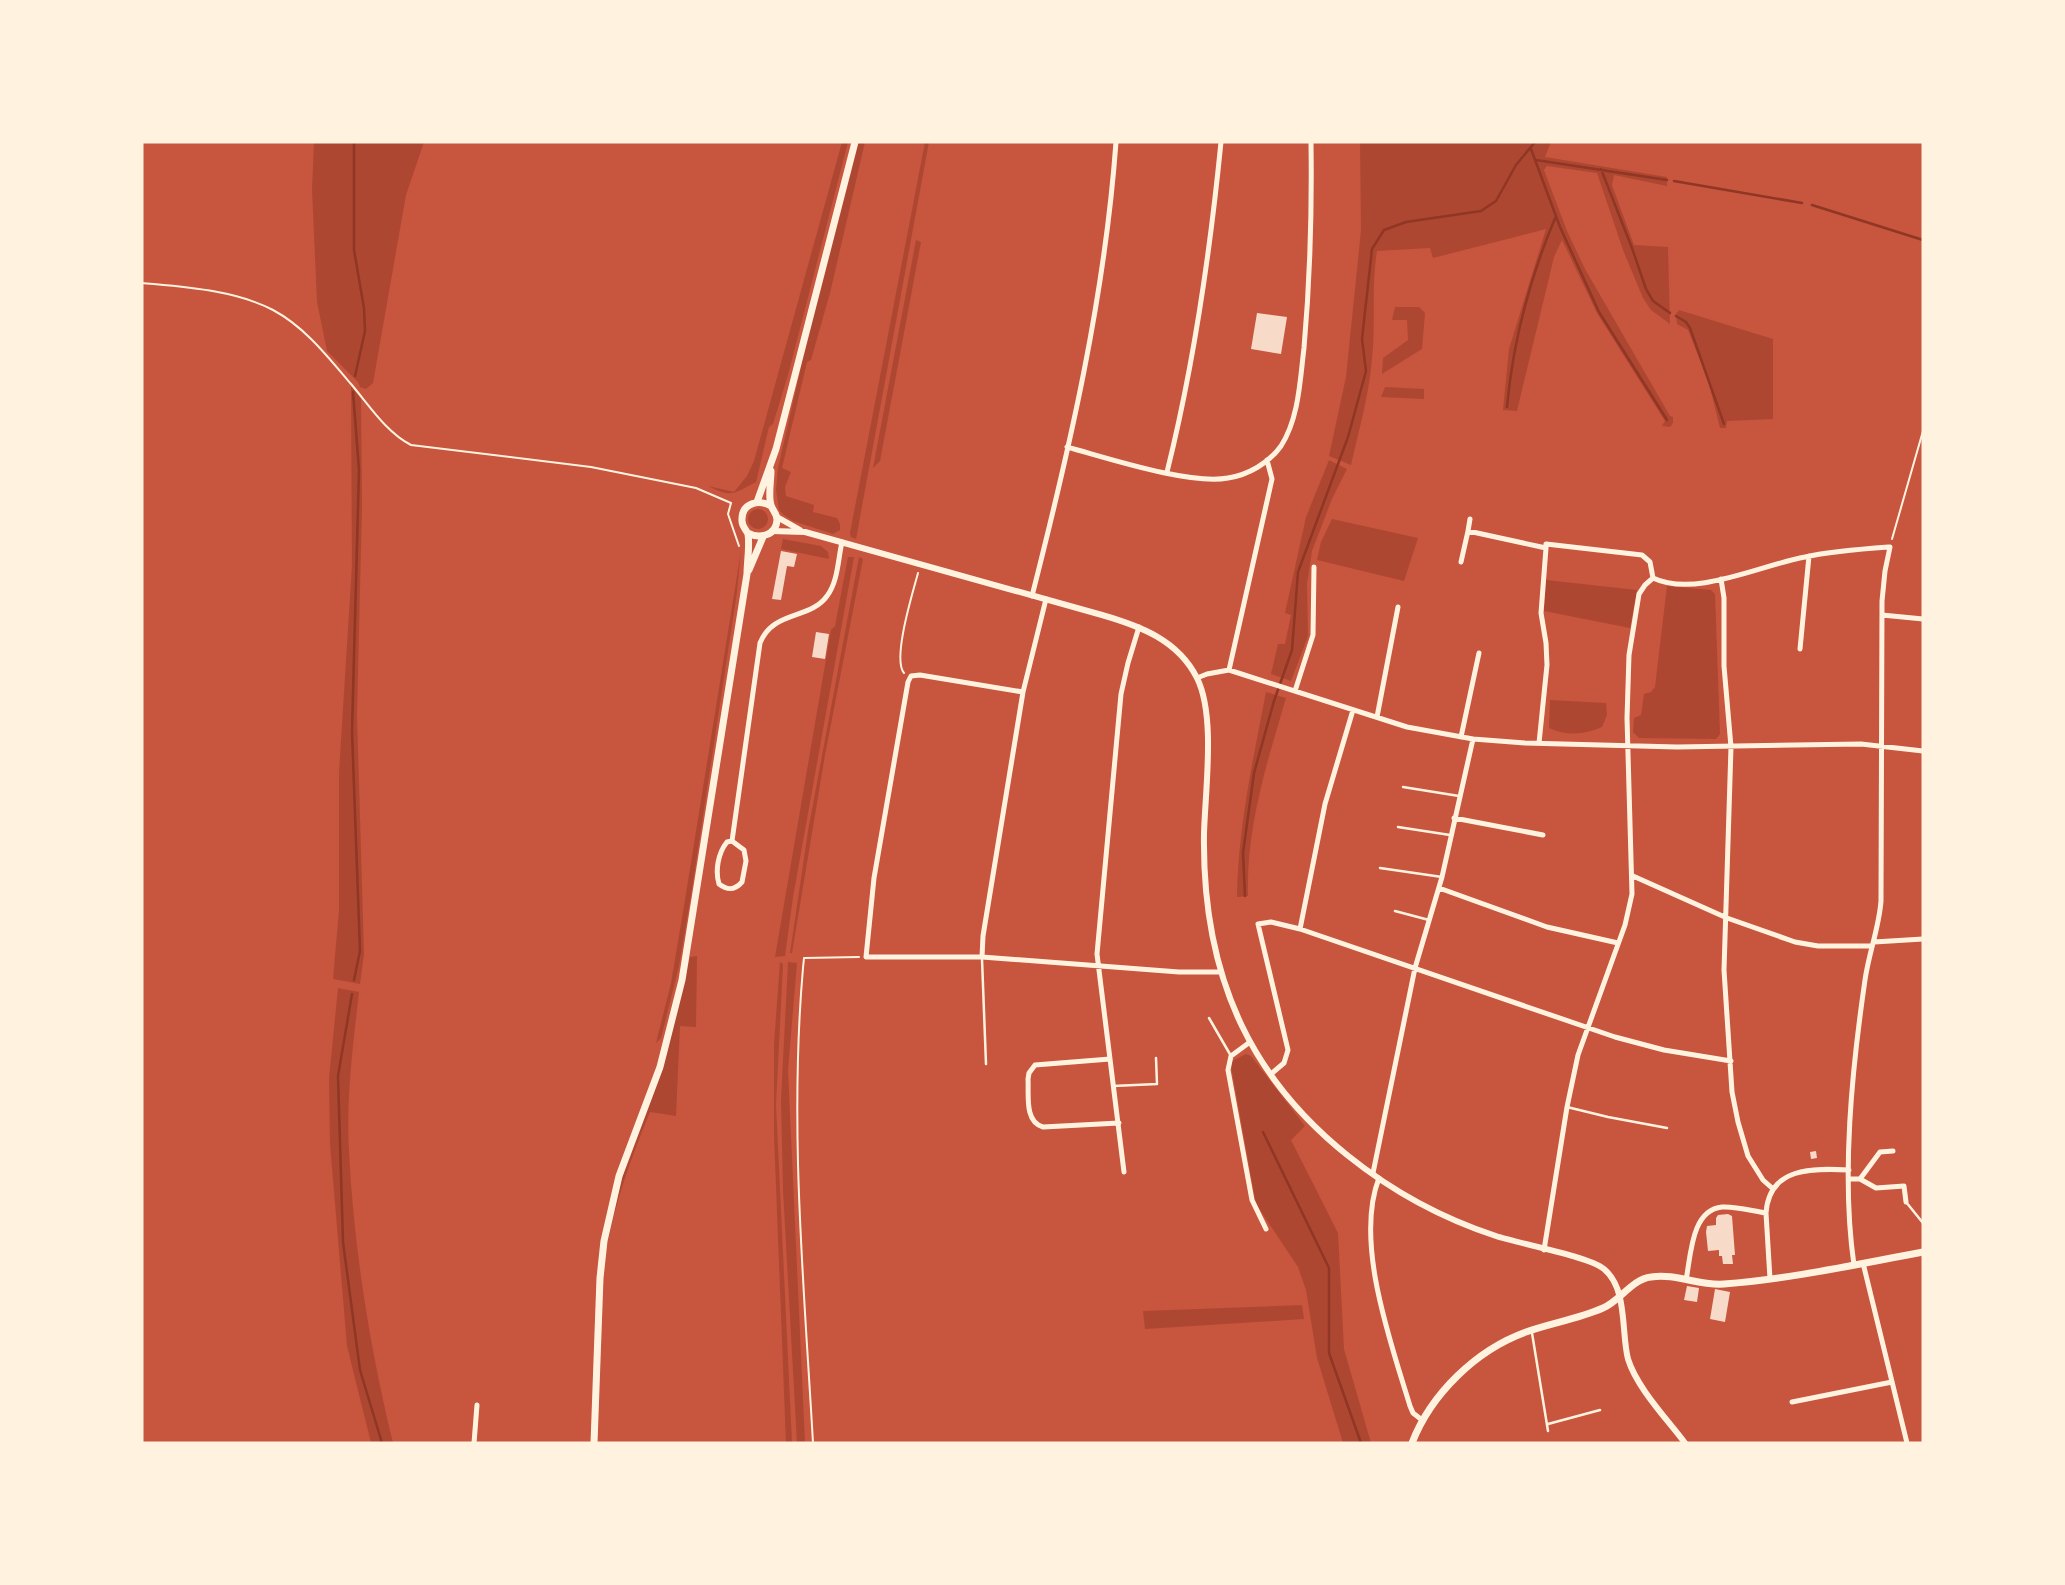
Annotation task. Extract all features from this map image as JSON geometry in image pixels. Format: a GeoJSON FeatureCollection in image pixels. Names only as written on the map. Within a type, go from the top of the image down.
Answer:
{"type":"FeatureCollection","features":[{"type":"Feature","properties":{"kind":"main road"},"geometry":{"type":"LineString","coordinates":[[757,502],[771,464],[855,142]]}},
{"type":"Feature","properties":{"kind":"main road"},"geometry":{"type":"LineString","coordinates":[[747,574],[763,537],[772,531],[776,517],[771,506],[771,464]]}},
{"type":"Feature","properties":{"kind":"main road"},"geometry":{"type":"LineString","coordinates":[[763,537],[748,533],[742,525],[742,515],[746,507],[757,502],[771,506]]}},
{"type":"Feature","properties":{"kind":"main road"},"geometry":{"type":"LineString","coordinates":[[594,1443],[600,1278],[605,1234],[619,1176],[665,1050],[682,980],[747,574],[748,533]]}},
{"type":"Feature","properties":{"kind":"main road"},"geometry":{"type":"LineString","coordinates":[[1412,1443],[1422,1420],[1445,1390],[1471,1364],[1508,1340],[1531,1330],[1595,1311],[1619,1299],[1648,1277],[1665,1276],[1714,1285],[1770,1279],[1923,1252]]}},
{"type":"Feature","properties":{"kind":"street"},"geometry":{"type":"LineString","coordinates":[[1032,596],[1067,447],[1094,313],[1116,142]]}},
{"type":"Feature","properties":{"kind":"street"},"geometry":{"type":"LineString","coordinates":[[1167,472],[1196,337],[1210,245],[1221,142]]}},
{"type":"Feature","properties":{"kind":"street"},"geometry":{"type":"LineString","coordinates":[[1067,447],[1200,479],[1225,479],[1247,473],[1275,454],[1287,435],[1300,381],[1311,247],[1311,142]]}},
{"type":"Feature","properties":{"kind":"street"},"geometry":{"type":"LineString","coordinates":[[1228,670],[1272,479],[1267,460]]}},
{"type":"Feature","properties":{"kind":"street"},"geometry":{"type":"LineString","coordinates":[[776,517],[802,531],[1139,627],[1177,650],[1198,678],[1206,715],[1206,891],[1210,926],[1221,972],[1235,1010],[1250,1041],[1271,1074],[1312,1122],[1337,1146],[1420,1205],[1494,1236],[1601,1266],[1611,1277],[1619,1299],[1631,1367],[1685,1443]]}},
{"type":"Feature","properties":{"kind":"street"},"geometry":{"type":"LineString","coordinates":[[1461,562],[1470,519]]}},
{"type":"Feature","properties":{"kind":"street"},"geometry":{"type":"LineString","coordinates":[[772,531],[802,531]]}},
{"type":"Feature","properties":{"kind":"street"},"geometry":{"type":"LineString","coordinates":[[1468,531],[1546,548]]}},
{"type":"Feature","properties":{"kind":"street"},"geometry":{"type":"LineString","coordinates":[[732,841],[760,643],[773,624],[820,603],[829,595],[835,580],[842,542]]}},
{"type":"Feature","properties":{"kind":"street"},"geometry":{"type":"LineString","coordinates":[[1539,743],[1546,665],[1546,643],[1541,613],[1546,544],[1642,555],[1650,562],[1653,578]]}},
{"type":"Feature","properties":{"kind":"street"},"geometry":{"type":"LineString","coordinates":[[1653,578],[1692,584],[1809,556],[1890,547],[1885,571],[1882,615],[1881,901],[1865,975],[1856,1048],[1849,1170],[1854,1265]]}},
{"type":"Feature","properties":{"kind":"street"},"geometry":{"type":"LineString","coordinates":[[1800,649],[1809,556]]}},
{"type":"Feature","properties":{"kind":"street"},"geometry":{"type":"LineString","coordinates":[[1293,691],[1313,635],[1314,567]]}},
{"type":"Feature","properties":{"kind":"street"},"geometry":{"type":"LineString","coordinates":[[1544,1250],[1567,1107],[1587,1028],[1629,909],[1633,876],[1628,746],[1629,655],[1639,594],[1653,578]]}},
{"type":"Feature","properties":{"kind":"street"},"geometry":{"type":"LineString","coordinates":[[1721,579],[1724,598],[1725,694],[1731,747],[1724,970],[1734,1107],[1755,1169],[1772,1188]]}},
{"type":"Feature","properties":{"kind":"street"},"geometry":{"type":"LineString","coordinates":[[982,957],[983,936],[1023,691],[1045,599]]}},
{"type":"Feature","properties":{"kind":"street"},"geometry":{"type":"LineString","coordinates":[[1377,717],[1398,607]]}},
{"type":"Feature","properties":{"kind":"street"},"geometry":{"type":"LineString","coordinates":[[1882,615],[1923,619]]}},
{"type":"Feature","properties":{"kind":"street"},"geometry":{"type":"LineString","coordinates":[[1124,1172],[1097,965],[1099,910],[1121,694],[1139,627]]}},
{"type":"Feature","properties":{"kind":"street"},"geometry":{"type":"LineString","coordinates":[[1461,737],[1479,653]]}},
{"type":"Feature","properties":{"kind":"street"},"geometry":{"type":"LineString","coordinates":[[1198,678],[1228,670],[1406,727],[1473,739],[1628,746],[1882,745],[1923,751]]}},
{"type":"Feature","properties":{"kind":"street"},"geometry":{"type":"LineString","coordinates":[[1023,691],[920,675],[911,676],[906,690],[881,832],[866,957],[982,957],[1179,972],[1221,972]]}},
{"type":"Feature","properties":{"kind":"street"},"geometry":{"type":"LineString","coordinates":[[1300,929],[1325,804],[1353,710]]}},
{"type":"Feature","properties":{"kind":"street"},"geometry":{"type":"LineString","coordinates":[[1422,1420],[1413,1413],[1410,1406],[1378,1289],[1370,1225],[1372,1198],[1415,968],[1442,877],[1473,739]]}},
{"type":"Feature","properties":{"kind":"street"},"geometry":{"type":"LineString","coordinates":[[1454,818],[1543,835]]}},
{"type":"Feature","properties":{"kind":"street"},"geometry":{"type":"LineString","coordinates":[[732,841],[744,850],[746,861],[742,882],[738,887],[728,889],[719,884],[717,875],[721,850],[727,842],[732,841]]}},
{"type":"Feature","properties":{"kind":"street"},"geometry":{"type":"LineString","coordinates":[[1633,876],[1727,918],[1806,945],[1873,944],[1923,939]]}},
{"type":"Feature","properties":{"kind":"street"},"geometry":{"type":"LineString","coordinates":[[1439,888],[1547,927],[1618,943]]}},
{"type":"Feature","properties":{"kind":"street"},"geometry":{"type":"LineString","coordinates":[[1271,1074],[1284,1063],[1288,1050],[1258,924],[1271,922],[1300,929],[1587,1028],[1664,1050],[1703,1058],[1731,1060]]}},
{"type":"Feature","properties":{"kind":"street"},"geometry":{"type":"LineString","coordinates":[[1250,1041],[1231,1056],[1228,1070],[1252,1200],[1266,1229]]}},
{"type":"Feature","properties":{"kind":"street"},"geometry":{"type":"LineString","coordinates":[[1110,1059],[1040,1063],[1032,1067],[1028,1079],[1031,1118],[1037,1126],[1043,1127],[1119,1123]]}},
{"type":"Feature","properties":{"kind":"street"},"geometry":{"type":"LineString","coordinates":[[1860,1179],[1880,1152],[1893,1151]]}},
{"type":"Feature","properties":{"kind":"street"},"geometry":{"type":"LineString","coordinates":[[1770,1279],[1766,1213],[1772,1188],[1780,1181],[1807,1171],[1849,1170]]}},
{"type":"Feature","properties":{"kind":"street"},"geometry":{"type":"LineString","coordinates":[[1849,1179],[1860,1179],[1876,1188],[1904,1186],[1906,1202]]}},
{"type":"Feature","properties":{"kind":"street"},"geometry":{"type":"LineString","coordinates":[[1686,1280],[1697,1230],[1701,1218],[1707,1212],[1724,1207],[1766,1213]]}},
{"type":"Feature","properties":{"kind":"street"},"geometry":{"type":"LineString","coordinates":[[1863,1263],[1907,1443]]}},
{"type":"Feature","properties":{"kind":"street"},"geometry":{"type":"LineString","coordinates":[[1792,1402],[1892,1382]]}},
{"type":"Feature","properties":{"kind":"street"},"geometry":{"type":"LineString","coordinates":[[474,1443],[477,1405]]}},
{"type":"Feature","properties":{"kind":"lane"},"geometry":{"type":"LineString","coordinates":[[1403,787],[1459,796]]}},
{"type":"Feature","properties":{"kind":"lane"},"geometry":{"type":"LineString","coordinates":[[1398,827],[1450,835]]}},
{"type":"Feature","properties":{"kind":"lane"},"geometry":{"type":"LineString","coordinates":[[1380,867],[1442,877]]}},
{"type":"Feature","properties":{"kind":"lane"},"geometry":{"type":"LineString","coordinates":[[1395,911],[1429,920]]}},
{"type":"Feature","properties":{"kind":"lane"},"geometry":{"type":"LineString","coordinates":[[982,957],[986,1064]]}},
{"type":"Feature","properties":{"kind":"lane"},"geometry":{"type":"LineString","coordinates":[[1209,1018],[1231,1056]]}},
{"type":"Feature","properties":{"kind":"lane"},"geometry":{"type":"LineString","coordinates":[[1113,1086],[1157,1084],[1156,1058]]}},
{"type":"Feature","properties":{"kind":"lane"},"geometry":{"type":"LineString","coordinates":[[1567,1107],[1667,1128]]}},
{"type":"Feature","properties":{"kind":"lane"},"geometry":{"type":"LineString","coordinates":[[1906,1202],[1923,1223]]}},
{"type":"Feature","properties":{"kind":"lane"},"geometry":{"type":"LineString","coordinates":[[1531,1330],[1548,1432]]}},
{"type":"Feature","properties":{"kind":"lane"},"geometry":{"type":"LineString","coordinates":[[1548,1424],[1600,1410]]}},
{"type":"Feature","properties":{"kind":"path"},"geometry":{"type":"LineString","coordinates":[[142,283],[221,294],[273,310],[297,326],[326,354],[391,432],[411,444],[566,463],[707,491],[731,503],[727,508],[729,522],[740,548],[747,550]]}},
{"type":"Feature","properties":{"kind":"path"},"geometry":{"type":"LineString","coordinates":[[1890,547],[1923,431]]}},
{"type":"Feature","properties":{"kind":"path"},"geometry":{"type":"LineString","coordinates":[[911,676],[903,672],[899,664],[907,615],[920,564]]}},
{"type":"Feature","properties":{"kind":"path"},"geometry":{"type":"LineString","coordinates":[[813,1443],[796,1140],[796,1059],[804,958],[866,957]]}},
{"type":"Feature","properties":{"kind":"shaded area"},"geometry":{"type":"Polygon","coordinates":[[[314,142],[424,142],[406,195],[373,383],[366,389],[360,387],[327,351],[317,302],[312,189],[314,142]]]}},
{"type":"Feature","properties":{"kind":"shaded area"},"geometry":{"type":"Polygon","coordinates":[[[842,142],[848,142],[788,375],[773,424],[769,427],[756,482],[737,492],[728,493],[722,492],[708,486],[734,492],[747,476],[754,461],[842,142]]]}},
{"type":"Feature","properties":{"kind":"shaded area"},"geometry":{"type":"Polygon","coordinates":[[[859,142],[865,142],[830,293],[811,360],[807,362],[782,468],[791,472],[785,487],[786,496],[814,505],[813,512],[837,518],[840,530],[833,534],[793,521],[784,515],[779,510],[776,490],[778,468],[802,363],[859,142]]]}},
{"type":"Feature","properties":{"kind":"shaded area"},"geometry":{"type":"Polygon","coordinates":[[[925,142],[929,142],[856,539],[851,537],[850,533],[925,142]]]}},
{"type":"Feature","properties":{"kind":"shaded area"},"geometry":{"type":"Polygon","coordinates":[[[1360,142],[1551,142],[1545,157],[1667,177],[1667,186],[1614,175],[1612,185],[1634,245],[1668,247],[1670,324],[1651,310],[1643,298],[1623,250],[1597,173],[1547,166],[1544,170],[1585,269],[1673,417],[1670,427],[1662,426],[1665,421],[1597,313],[1562,240],[1554,257],[1517,411],[1503,410],[1509,349],[1546,229],[1433,258],[1430,248],[1377,251],[1371,372],[1351,465],[1329,456],[1346,377],[1361,230],[1360,142]]]}},
{"type":"Feature","properties":{"kind":"shaded area"},"geometry":{"type":"Polygon","coordinates":[[[916,240],[921,242],[880,461],[873,468],[916,240]]]}},
{"type":"Feature","properties":{"kind":"shaded area"},"geometry":{"type":"Polygon","coordinates":[[[1395,307],[1419,307],[1425,313],[1422,349],[1382,374],[1383,358],[1408,340],[1407,320],[1392,320],[1395,307]]]}},
{"type":"Feature","properties":{"kind":"shaded area"},"geometry":{"type":"Polygon","coordinates":[[[1679,310],[1773,339],[1773,419],[1727,421],[1726,428],[1720,428],[1708,380],[1688,330],[1677,324],[1676,314],[1679,310]]]}},
{"type":"Feature","properties":{"kind":"shaded area"},"geometry":{"type":"Polygon","coordinates":[[[351,386],[361,399],[362,507],[357,715],[364,954],[360,984],[333,979],[339,910],[339,772],[352,565],[351,386]]]}},
{"type":"Feature","properties":{"kind":"shaded area"},"geometry":{"type":"Polygon","coordinates":[[[1385,387],[1424,389],[1424,399],[1381,397],[1385,387]]]}},
{"type":"Feature","properties":{"kind":"shaded area"},"geometry":{"type":"Polygon","coordinates":[[[1329,460],[1347,469],[1312,551],[1307,584],[1308,636],[1291,681],[1271,674],[1278,644],[1285,644],[1291,615],[1285,613],[1306,517],[1329,460]]]}},
{"type":"Feature","properties":{"kind":"shaded area"},"geometry":{"type":"Polygon","coordinates":[[[758,509],[765,512],[768,519],[765,526],[758,529],[751,526],[748,519],[751,512],[758,509]]]}},
{"type":"Feature","properties":{"kind":"shaded area"},"geometry":{"type":"Polygon","coordinates":[[[1332,519],[1418,538],[1404,581],[1317,560],[1321,542],[1332,519]]]}},
{"type":"Feature","properties":{"kind":"shaded area"},"geometry":{"type":"Polygon","coordinates":[[[783,539],[821,546],[828,552],[829,559],[781,549],[783,539]]]}},
{"type":"Feature","properties":{"kind":"shaded area"},"geometry":{"type":"Polygon","coordinates":[[[741,551],[737,592],[679,966],[661,1038],[656,1043],[671,983],[741,551]]]}},
{"type":"Feature","properties":{"kind":"shaded area"},"geometry":{"type":"Polygon","coordinates":[[[848,557],[854,557],[793,897],[785,956],[775,957],[831,630],[835,626],[848,557]]]}},
{"type":"Feature","properties":{"kind":"shaded area"},"geometry":{"type":"Polygon","coordinates":[[[859,557],[863,559],[790,953],[808,831],[859,557]]]}},
{"type":"Feature","properties":{"kind":"shaded area"},"geometry":{"type":"Polygon","coordinates":[[[1546,580],[1637,590],[1630,628],[1544,611],[1546,580]]]}},
{"type":"Feature","properties":{"kind":"shaded area"},"geometry":{"type":"Polygon","coordinates":[[[1667,586],[1711,590],[1715,594],[1720,734],[1716,739],[1639,738],[1633,732],[1634,718],[1641,715],[1644,694],[1655,687],[1667,586]]]}},
{"type":"Feature","properties":{"kind":"shaded area"},"geometry":{"type":"Polygon","coordinates":[[[1266,692],[1286,698],[1254,820],[1248,896],[1237,897],[1243,819],[1266,692]]]}},
{"type":"Feature","properties":{"kind":"shaded area"},"geometry":{"type":"Polygon","coordinates":[[[1550,700],[1606,703],[1607,715],[1602,727],[1596,730],[1576,734],[1562,732],[1549,728],[1550,700]]]}},
{"type":"Feature","properties":{"kind":"shaded area"},"geometry":{"type":"Polygon","coordinates":[[[697,956],[696,1027],[680,1026],[676,1116],[650,1112],[624,1180],[606,1251],[613,1209],[626,1165],[667,1054],[690,957],[697,956]]]}},
{"type":"Feature","properties":{"kind":"shaded area"},"geometry":{"type":"Polygon","coordinates":[[[780,962],[783,964],[776,1105],[792,1443],[786,1443],[774,1135],[774,1044],[780,962]]]}},
{"type":"Feature","properties":{"kind":"shaded area"},"geometry":{"type":"Polygon","coordinates":[[[788,962],[797,963],[788,1070],[805,1443],[797,1443],[783,1190],[781,1100],[788,962]]]}},
{"type":"Feature","properties":{"kind":"shaded area"},"geometry":{"type":"Polygon","coordinates":[[[338,988],[359,992],[348,1112],[351,1189],[364,1299],[393,1443],[371,1443],[347,1346],[330,1144],[329,1078],[338,988]]]}},
{"type":"Feature","properties":{"kind":"shaded area"},"geometry":{"type":"Polygon","coordinates":[[[1246,1054],[1251,1056],[1305,1126],[1291,1140],[1338,1233],[1344,1349],[1371,1443],[1343,1443],[1317,1358],[1306,1290],[1298,1267],[1256,1204],[1231,1066],[1232,1061],[1246,1054]]]}},
{"type":"Feature","properties":{"kind":"shaded area"},"geometry":{"type":"Polygon","coordinates":[[[1302,1305],[1304,1319],[1145,1329],[1143,1311],[1302,1305]]]}},
{"type":"Feature","properties":{"kind":"building"},"geometry":{"type":"Polygon","coordinates":[[[1257,313],[1287,317],[1281,354],[1251,349],[1257,313]]]}},
{"type":"Feature","properties":{"kind":"building"},"geometry":{"type":"Polygon","coordinates":[[[781,551],[797,554],[794,567],[787,566],[781,600],[772,599],[781,551]]]}},
{"type":"Feature","properties":{"kind":"building"},"geometry":{"type":"Polygon","coordinates":[[[816,632],[829,634],[825,659],[812,657],[816,632]]]}},
{"type":"Feature","properties":{"kind":"building"},"geometry":{"type":"Polygon","coordinates":[[[1816,1151],[1817,1158],[1811,1159],[1810,1152],[1816,1151]]]}},
{"type":"Feature","properties":{"kind":"building"},"geometry":{"type":"Polygon","coordinates":[[[1718,1215],[1732,1216],[1735,1255],[1732,1255],[1733,1264],[1723,1264],[1719,1250],[1708,1251],[1706,1232],[1707,1226],[1716,1225],[1718,1215]]]}},
{"type":"Feature","properties":{"kind":"building"},"geometry":{"type":"Polygon","coordinates":[[[1687,1286],[1699,1288],[1697,1302],[1684,1300],[1687,1286]]]}},
{"type":"Feature","properties":{"kind":"building"},"geometry":{"type":"Polygon","coordinates":[[[1715,1289],[1730,1292],[1725,1322],[1710,1319],[1715,1289]]]}},
{"type":"Feature","properties":{"kind":"waterway"},"geometry":{"type":"LineString","coordinates":[[354,142],[354,250],[364,308],[365,331],[355,376]]}},
{"type":"Feature","properties":{"kind":"waterway"},"geometry":{"type":"LineString","coordinates":[[1245,896],[1243,853],[1254,773],[1274,701],[1292,650],[1298,572],[1348,437],[1366,371],[1362,339],[1372,249],[1384,230],[1406,222],[1481,211],[1496,201],[1516,165],[1535,142]]}},
{"type":"Feature","properties":{"kind":"waterway"},"geometry":{"type":"LineString","coordinates":[[1531,149],[1560,227],[1599,312],[1667,420]]}},
{"type":"Feature","properties":{"kind":"waterway"},"geometry":{"type":"LineString","coordinates":[[1536,160],[1667,180]]}},
{"type":"Feature","properties":{"kind":"waterway"},"geometry":{"type":"LineString","coordinates":[[1601,169],[1646,289],[1653,301],[1670,313]]}},
{"type":"Feature","properties":{"kind":"waterway"},"geometry":{"type":"LineString","coordinates":[[1674,181],[1802,203]]}},
{"type":"Feature","properties":{"kind":"waterway"},"geometry":{"type":"LineString","coordinates":[[1812,205],[1923,240]]}},
{"type":"Feature","properties":{"kind":"waterway"},"geometry":{"type":"LineString","coordinates":[[1507,407],[1524,310],[1538,262],[1556,216]]}},
{"type":"Feature","properties":{"kind":"waterway"},"geometry":{"type":"LineString","coordinates":[[1676,316],[1690,328],[1724,424]]}},
{"type":"Feature","properties":{"kind":"waterway"},"geometry":{"type":"LineString","coordinates":[[353,392],[359,470],[352,731],[360,951],[354,980]]}},
{"type":"Feature","properties":{"kind":"waterway"},"geometry":{"type":"LineString","coordinates":[[352,994],[338,1076],[343,1242],[360,1370],[382,1443]]}},
{"type":"Feature","properties":{"kind":"waterway"},"geometry":{"type":"LineString","coordinates":[[1263,1132],[1329,1268],[1329,1353],[1361,1443]]}}]}
